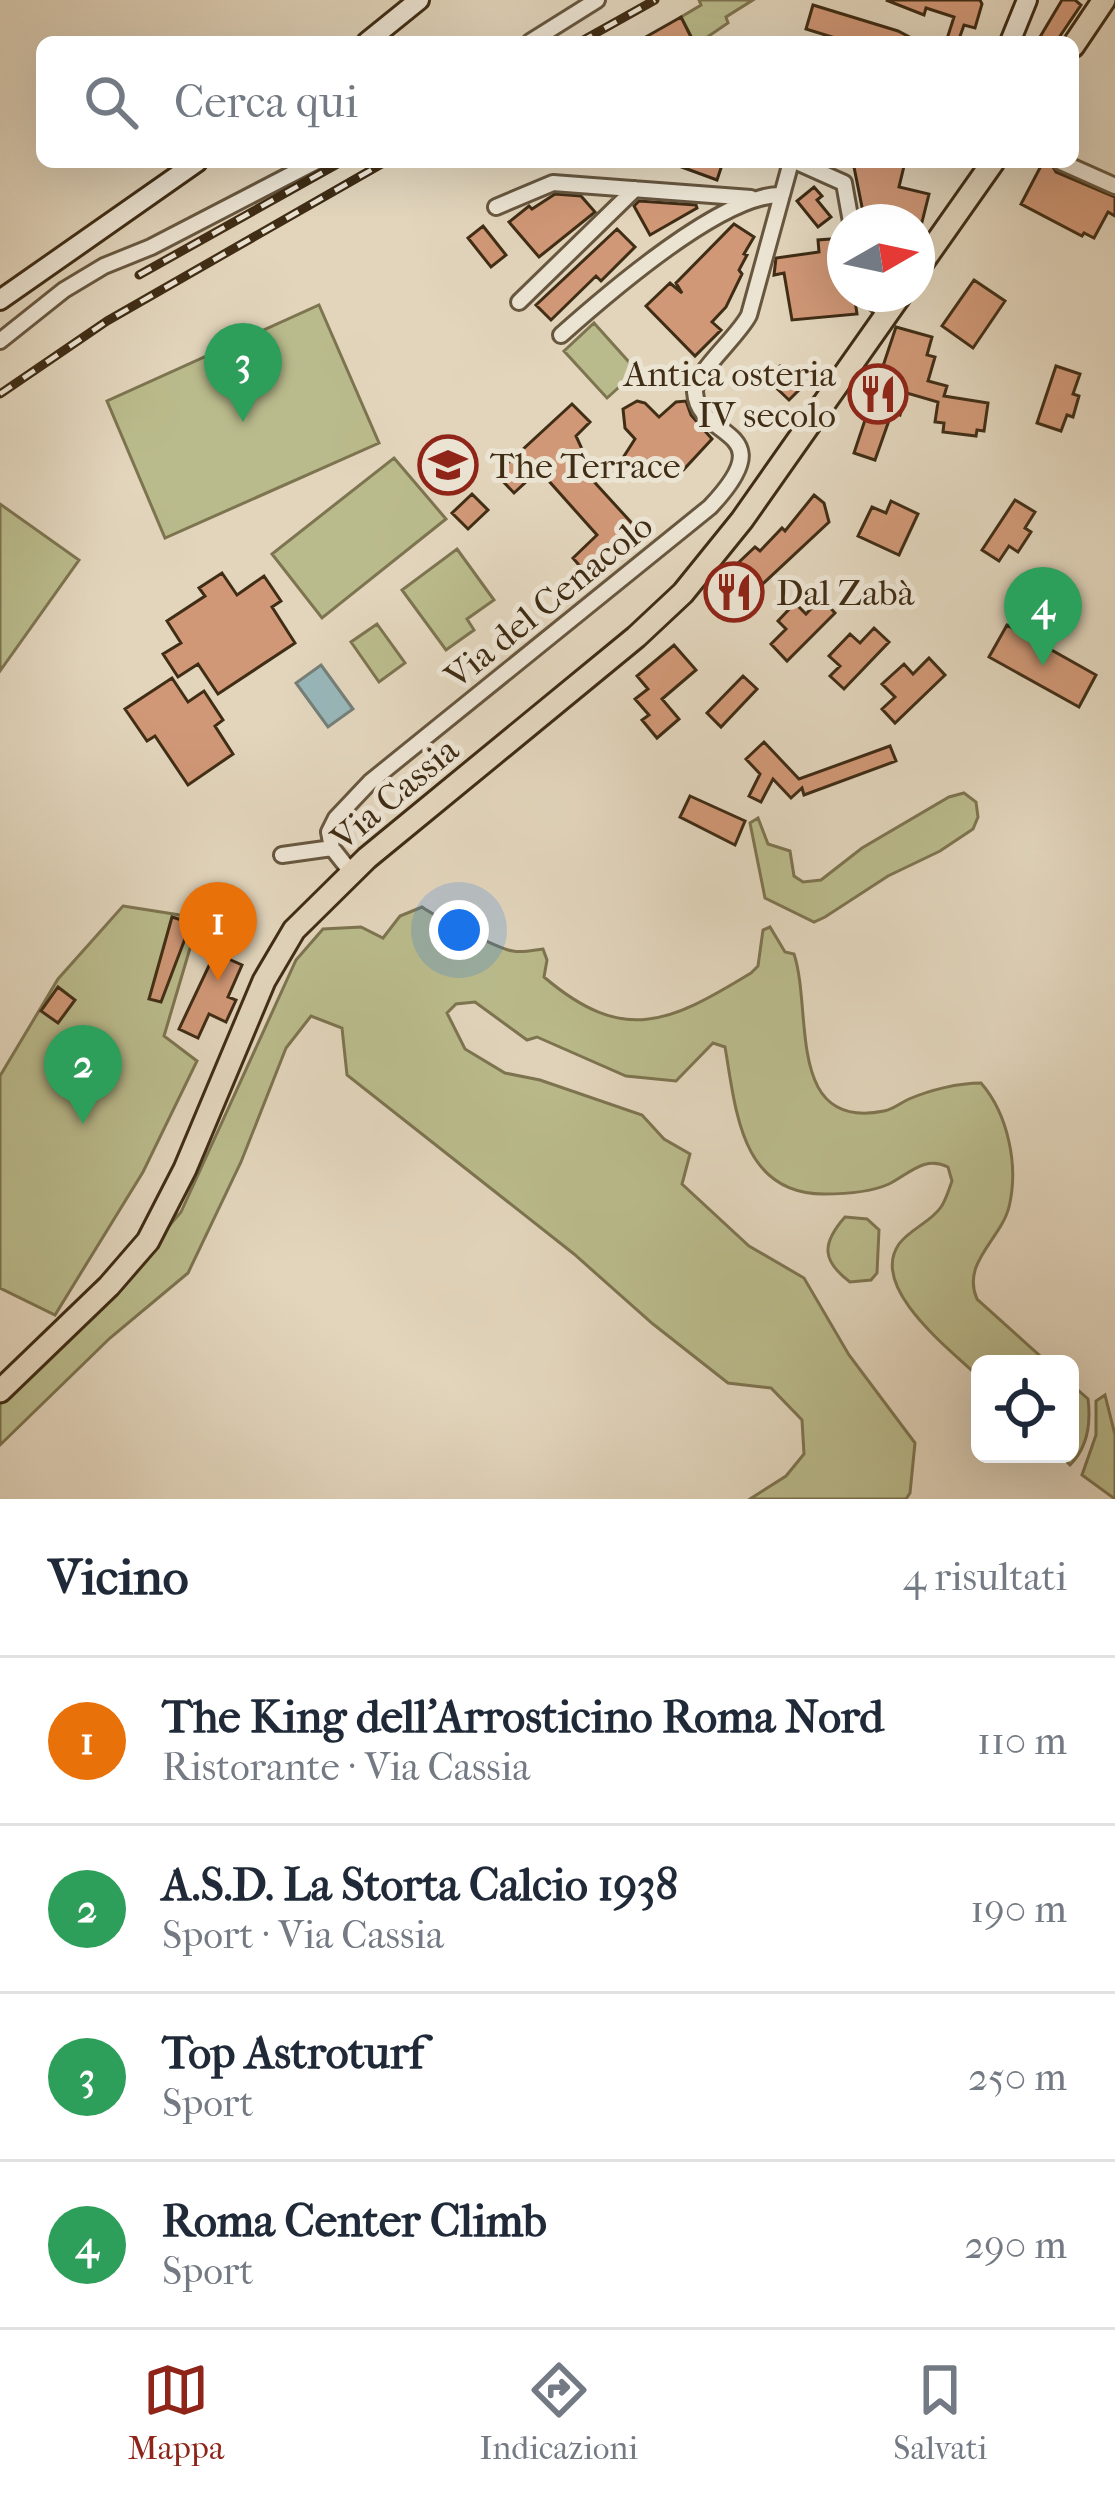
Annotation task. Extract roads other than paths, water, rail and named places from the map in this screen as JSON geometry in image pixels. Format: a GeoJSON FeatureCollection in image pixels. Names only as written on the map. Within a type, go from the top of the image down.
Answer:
{"type":"FeatureCollection","features":[{"type":"Feature","properties":{"kind":"main road"},"geometry":{"type":"LineString","coordinates":[[375,36],[419,0]]}},
{"type":"Feature","properties":{"kind":"main road"},"geometry":{"type":"LineString","coordinates":[[1012,36],[1027,0]]}},
{"type":"Feature","properties":{"kind":"main road"},"geometry":{"type":"LineString","coordinates":[[1079,37],[1104,0]]}},
{"type":"Feature","properties":{"kind":"main road"},"geometry":{"type":"LineString","coordinates":[[0,300],[188,168]]}},
{"type":"Feature","properties":{"kind":"main road"},"geometry":{"type":"LineString","coordinates":[[974,189],[979,168]]}},
{"type":"Feature","properties":{"kind":"main road"},"geometry":{"type":"LineString","coordinates":[[935,244],[989,168]]}},
{"type":"Feature","properties":{"kind":"main road","name":"Via Cassia"},"geometry":{"type":"LineString","coordinates":[[0,1391],[118,1277],[148,1241],[178,1184],[273,962],[294,930],[351,872],[683,593],[742,520],[887,314]]}},
{"type":"Feature","properties":{"kind":"street"},"geometry":{"type":"LineString","coordinates":[[540,36],[597,0]]}},
{"type":"Feature","properties":{"kind":"street"},"geometry":{"type":"LineString","coordinates":[[0,341],[64,290],[104,266],[151,248],[304,168]]}},
{"type":"Feature","properties":{"kind":"street","name":"Via del Cenacolo"},"geometry":{"type":"LineString","coordinates":[[332,848],[331,825],[370,782],[710,508],[729,487],[739,466],[739,446],[706,414],[695,397],[696,383],[739,334],[749,315],[792,168]]}},
{"type":"Feature","properties":{"kind":"street"},"geometry":{"type":"LineString","coordinates":[[808,168],[844,183]]}},
{"type":"Feature","properties":{"kind":"street"},"geometry":{"type":"LineString","coordinates":[[842,168],[848,204]]}},
{"type":"Feature","properties":{"kind":"street"},"geometry":{"type":"LineString","coordinates":[[1074,168],[1115,186]]}},
{"type":"Feature","properties":{"kind":"street"},"geometry":{"type":"LineString","coordinates":[[496,207],[553,183],[751,197],[782,195]]}},
{"type":"Feature","properties":{"kind":"street"},"geometry":{"type":"LineString","coordinates":[[519,302],[634,189]]}},
{"type":"Feature","properties":{"kind":"street"},"geometry":{"type":"LineString","coordinates":[[561,335],[634,270],[751,197]]}},
{"type":"Feature","properties":{"kind":"street"},"geometry":{"type":"LineString","coordinates":[[282,855],[332,848],[351,872]]}},
{"type":"Feature","properties":{"kind":"water"},"geometry":{"type":"Polygon","coordinates":[[[321,665],[353,709],[328,727],[296,683],[321,665]]]}},
{"type":"Feature","properties":{"kind":"railway"},"geometry":{"type":"LineString","coordinates":[[591,36],[655,0]]}},
{"type":"Feature","properties":{"kind":"railway"},"geometry":{"type":"LineString","coordinates":[[139,275],[330,168]]}},
{"type":"Feature","properties":{"kind":"railway"},"geometry":{"type":"LineString","coordinates":[[0,394],[107,321],[375,168]]}},
{"type":"Feature","properties":{"kind":"place","name":"Antica osteria IV secolo"},"geometry":{"type":"Point","coordinates":[878,394]}},
{"type":"Feature","properties":{"kind":"place","name":"Top Astroturf"},"geometry":{"type":"Point","coordinates":[243,422]}},
{"type":"Feature","properties":{"kind":"place","name":"The Terrace"},"geometry":{"type":"Point","coordinates":[448,465]}},
{"type":"Feature","properties":{"kind":"place","name":"Dal Zabà"},"geometry":{"type":"Point","coordinates":[734,592]}},
{"type":"Feature","properties":{"kind":"place","name":"Roma Center Climb"},"geometry":{"type":"Point","coordinates":[1043,666]}},
{"type":"Feature","properties":{"kind":"place","name":"The King dell'Arrosticino Roma Nord"},"geometry":{"type":"Point","coordinates":[218,981]}},
{"type":"Feature","properties":{"kind":"place","name":"A.S.D. La Storta Calcio 1938"},"geometry":{"type":"Point","coordinates":[83,1124]}}]}
